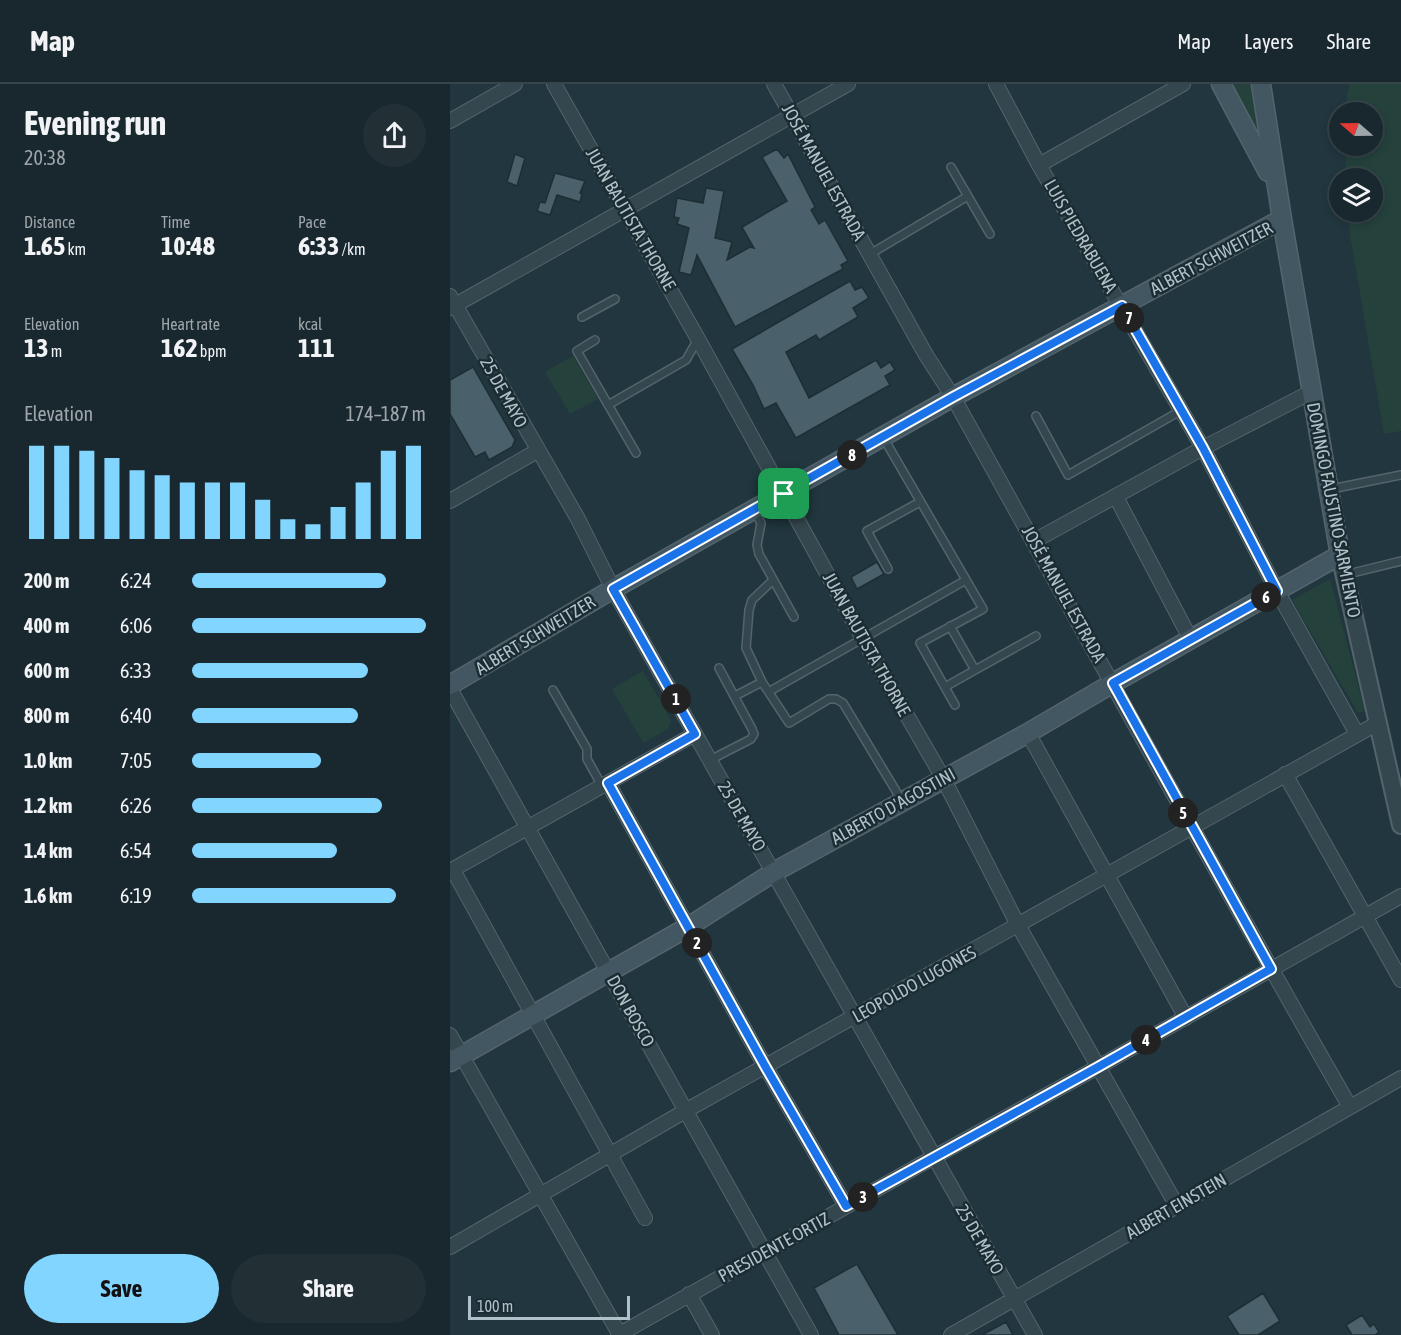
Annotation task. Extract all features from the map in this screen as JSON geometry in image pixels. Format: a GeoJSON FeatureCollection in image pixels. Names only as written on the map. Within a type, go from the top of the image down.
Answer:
{"type":"FeatureCollection","features":[{"type":"Feature","properties":{"kind":"main road"},"geometry":{"type":"LineString","coordinates":[[1221,84],[1261,156],[1277,192]]}},
{"type":"Feature","properties":{"kind":"main road"},"geometry":{"type":"LineString","coordinates":[[1261,84],[1277,192]]}},
{"type":"Feature","properties":{"kind":"main road","name":"DOMINGO FAUSTINO SARMIENTO"},"geometry":{"type":"LineString","coordinates":[[1277,192],[1340,555]]}},
{"type":"Feature","properties":{"kind":"main road","name":"ALBERT SCHWEITZER"},"geometry":{"type":"LineString","coordinates":[[450,687],[613,589],[953,397],[1282,219]]}},
{"type":"Feature","properties":{"kind":"main road","name":"ALBERTO D'AGOSTINI"},"geometry":{"type":"LineString","coordinates":[[456,1059],[533,1013],[688,927],[774,872],[1028,733],[1340,555]]}},
{"type":"Feature","properties":{"kind":"street"},"geometry":{"type":"LineString","coordinates":[[450,121],[515,84]]}},
{"type":"Feature","properties":{"kind":"street","name":"JUAN BAUTISTA THORNE"},"geometry":{"type":"LineString","coordinates":[[554,84],[626,208],[863,639],[943,778],[1018,925],[1177,1206]]}},
{"type":"Feature","properties":{"kind":"street","name":"JOSÉ MANUEL ESTRADA"},"geometry":{"type":"LineString","coordinates":[[774,84],[926,355],[953,397],[1191,827],[1350,1107]]}},
{"type":"Feature","properties":{"kind":"street"},"geometry":{"type":"LineString","coordinates":[[452,303],[848,84]]}},
{"type":"Feature","properties":{"kind":"street","name":"LUIS PIEDRABUENA"},"geometry":{"type":"LineString","coordinates":[[996,84],[1039,165],[1182,410],[1277,591],[1357,734]]}},
{"type":"Feature","properties":{"kind":"street"},"geometry":{"type":"LineString","coordinates":[[1039,165],[1183,84]]}},
{"type":"Feature","properties":{"kind":"street","name":"25 DE MAYO"},"geometry":{"type":"LineString","coordinates":[[452,303],[578,519],[613,589],[1035,1335]]}},
{"type":"Feature","properties":{"kind":"street"},"geometry":{"type":"LineString","coordinates":[[1034,541],[1203,448],[1311,392]]}},
{"type":"Feature","properties":{"kind":"street"},"geometry":{"type":"LineString","coordinates":[[450,501],[537,451]]}},
{"type":"Feature","properties":{"kind":"street"},"geometry":{"type":"LineString","coordinates":[[1116,497],[1191,640]]}},
{"type":"Feature","properties":{"kind":"street","name":"DOMINGO FAUSTINO SARMIENTO"},"geometry":{"type":"LineString","coordinates":[[1340,555],[1401,825]]}},
{"type":"Feature","properties":{"kind":"street","name":"DON BOSCO"},"geometry":{"type":"LineString","coordinates":[[450,687],[811,1335]]}},
{"type":"Feature","properties":{"kind":"street","name":"LEOPOLDO LUGONES"},"geometry":{"type":"LineString","coordinates":[[450,1247],[687,1110],[1378,723]]}},
{"type":"Feature","properties":{"kind":"street"},"geometry":{"type":"LineString","coordinates":[[1028,733],[1186,1018]]}},
{"type":"Feature","properties":{"kind":"street"},"geometry":{"type":"LineString","coordinates":[[645,1218],[452,871],[695,734]]}},
{"type":"Feature","properties":{"kind":"street"},"geometry":{"type":"LineString","coordinates":[[1285,774],[1401,980]]}},
{"type":"Feature","properties":{"kind":"street"},"geometry":{"type":"LineString","coordinates":[[605,784],[846,1206]]}},
{"type":"Feature","properties":{"kind":"street","name":"PRESIDENTE ORTIZ"},"geometry":{"type":"LineString","coordinates":[[619,1335],[1401,896]]}},
{"type":"Feature","properties":{"kind":"street"},"geometry":{"type":"LineString","coordinates":[[450,1035],[456,1059],[539,1195],[619,1335]]}},
{"type":"Feature","properties":{"kind":"street","name":"ALBERT EINSTEIN"},"geometry":{"type":"LineString","coordinates":[[951,1335],[1401,1078]]}},
{"type":"Feature","properties":{"kind":"street"},"geometry":{"type":"LineString","coordinates":[[690,1294],[712,1335]]}},
{"type":"Feature","properties":{"kind":"lane"},"geometry":{"type":"LineString","coordinates":[[951,167],[990,234]]}},
{"type":"Feature","properties":{"kind":"lane"},"geometry":{"type":"LineString","coordinates":[[870,254],[968,196]]}},
{"type":"Feature","properties":{"kind":"lane"},"geometry":{"type":"LineString","coordinates":[[582,317],[615,299]]}},
{"type":"Feature","properties":{"kind":"lane"},"geometry":{"type":"LineString","coordinates":[[608,405],[686,360],[698,339]]}},
{"type":"Feature","properties":{"kind":"lane"},"geometry":{"type":"LineString","coordinates":[[595,340],[577,351],[636,453]]}},
{"type":"Feature","properties":{"kind":"lane"},"geometry":{"type":"LineString","coordinates":[[1036,417],[1068,475],[1182,410]]}},
{"type":"Feature","properties":{"kind":"lane"},"geometry":{"type":"LineString","coordinates":[[882,437],[983,609],[920,643],[955,705]]}},
{"type":"Feature","properties":{"kind":"lane"},"geometry":{"type":"LineString","coordinates":[[1328,489],[1401,475]]}},
{"type":"Feature","properties":{"kind":"lane"},"geometry":{"type":"LineString","coordinates":[[888,569],[867,531],[920,502]]}},
{"type":"Feature","properties":{"kind":"lane"},"geometry":{"type":"LineString","coordinates":[[753,511],[761,523],[757,545],[759,554],[794,617]]}},
{"type":"Feature","properties":{"kind":"lane"},"geometry":{"type":"LineString","coordinates":[[1344,575],[1401,561]]}},
{"type":"Feature","properties":{"kind":"lane"},"geometry":{"type":"LineString","coordinates":[[770,692],[966,580]]}},
{"type":"Feature","properties":{"kind":"lane"},"geometry":{"type":"LineString","coordinates":[[772,581],[752,600],[747,630],[746,648],[762,682],[789,723],[829,699],[836,699],[843,703],[902,801]]}},
{"type":"Feature","properties":{"kind":"lane"},"geometry":{"type":"LineString","coordinates":[[950,626],[975,670]]}},
{"type":"Feature","properties":{"kind":"lane"},"geometry":{"type":"LineString","coordinates":[[945,687],[1036,636]]}},
{"type":"Feature","properties":{"kind":"lane"},"geometry":{"type":"LineString","coordinates":[[710,760],[751,739],[754,734],[719,668]]}},
{"type":"Feature","properties":{"kind":"lane"},"geometry":{"type":"LineString","coordinates":[[735,696],[762,682]]}},
{"type":"Feature","properties":{"kind":"lane"},"geometry":{"type":"LineString","coordinates":[[553,690],[587,749],[587,759],[605,784]]}},
{"type":"Feature","properties":{"kind":"green space"},"geometry":{"type":"Polygon","coordinates":[[[1230,84],[1257,84],[1267,150],[1230,84]]]}},
{"type":"Feature","properties":{"kind":"green space"},"geometry":{"type":"Polygon","coordinates":[[[1350,84],[1401,84],[1401,431],[1384,434],[1348,222],[1383,222],[1383,168],[1345,168],[1346,156],[1383,156],[1383,102],[1347,102],[1350,84]]]}},
{"type":"Feature","properties":{"kind":"green space"},"geometry":{"type":"Polygon","coordinates":[[[573,356],[598,399],[570,414],[545,372],[573,356]]]}},
{"type":"Feature","properties":{"kind":"green space"},"geometry":{"type":"Polygon","coordinates":[[[1330,579],[1365,711],[1358,713],[1292,600],[1330,579]]]}},
{"type":"Feature","properties":{"kind":"green space"},"geometry":{"type":"Polygon","coordinates":[[[643,671],[671,720],[668,729],[643,743],[612,689],[643,671]]]}},
{"type":"Feature","properties":{"kind":"building"},"geometry":{"type":"Polygon","coordinates":[[[777,149],[784,158],[788,154],[815,207],[811,210],[819,224],[825,220],[848,261],[841,265],[843,269],[735,327],[697,255],[691,275],[679,272],[689,228],[677,224],[679,218],[674,217],[677,198],[703,203],[706,188],[724,191],[715,238],[732,242],[727,260],[750,247],[754,248],[742,227],[787,201],[762,157],[777,149]]]}},
{"type":"Feature","properties":{"kind":"building"},"geometry":{"type":"Polygon","coordinates":[[[515,154],[525,158],[517,186],[507,182],[515,154]]]}},
{"type":"Feature","properties":{"kind":"building"},"geometry":{"type":"Polygon","coordinates":[[[555,173],[585,181],[580,193],[582,194],[580,202],[557,195],[550,215],[537,211],[540,202],[545,203],[555,173]]]}},
{"type":"Feature","properties":{"kind":"building"},"geometry":{"type":"Polygon","coordinates":[[[850,281],[855,290],[862,287],[869,298],[853,308],[858,317],[819,340],[816,335],[786,352],[809,398],[876,360],[881,368],[890,362],[895,370],[885,376],[890,385],[796,438],[776,403],[764,409],[732,349],[850,281]]]}},
{"type":"Feature","properties":{"kind":"building"},"geometry":{"type":"Polygon","coordinates":[[[473,367],[515,440],[512,447],[489,460],[485,452],[475,457],[450,414],[450,380],[473,367]]]}},
{"type":"Feature","properties":{"kind":"building"},"geometry":{"type":"Polygon","coordinates":[[[877,562],[884,574],[857,589],[851,577],[877,562]]]}},
{"type":"Feature","properties":{"kind":"building"},"geometry":{"type":"Polygon","coordinates":[[[857,1264],[898,1335],[839,1335],[814,1288],[857,1264]]]}},
{"type":"Feature","properties":{"kind":"building"},"geometry":{"type":"Polygon","coordinates":[[[1263,1293],[1280,1321],[1258,1335],[1239,1335],[1227,1316],[1263,1293]]]}},
{"type":"Feature","properties":{"kind":"building"},"geometry":{"type":"Polygon","coordinates":[[[1362,1315],[1370,1327],[1374,1324],[1379,1332],[1375,1335],[1352,1335],[1346,1325],[1362,1315]]]}},
{"type":"Feature","properties":{"kind":"building"},"geometry":{"type":"Polygon","coordinates":[[[1006,1322],[1013,1335],[982,1335],[1006,1322]]]}},
{"type":"Feature","properties":{"kind":"route"},"geometry":{"type":"LineString","coordinates":[[1122,306],[1203,448],[1277,591],[1113,683],[1271,969],[846,1206],[765,1066],[608,783],[695,734],[613,589],[784,494],[953,397],[1122,306]]}}]}
